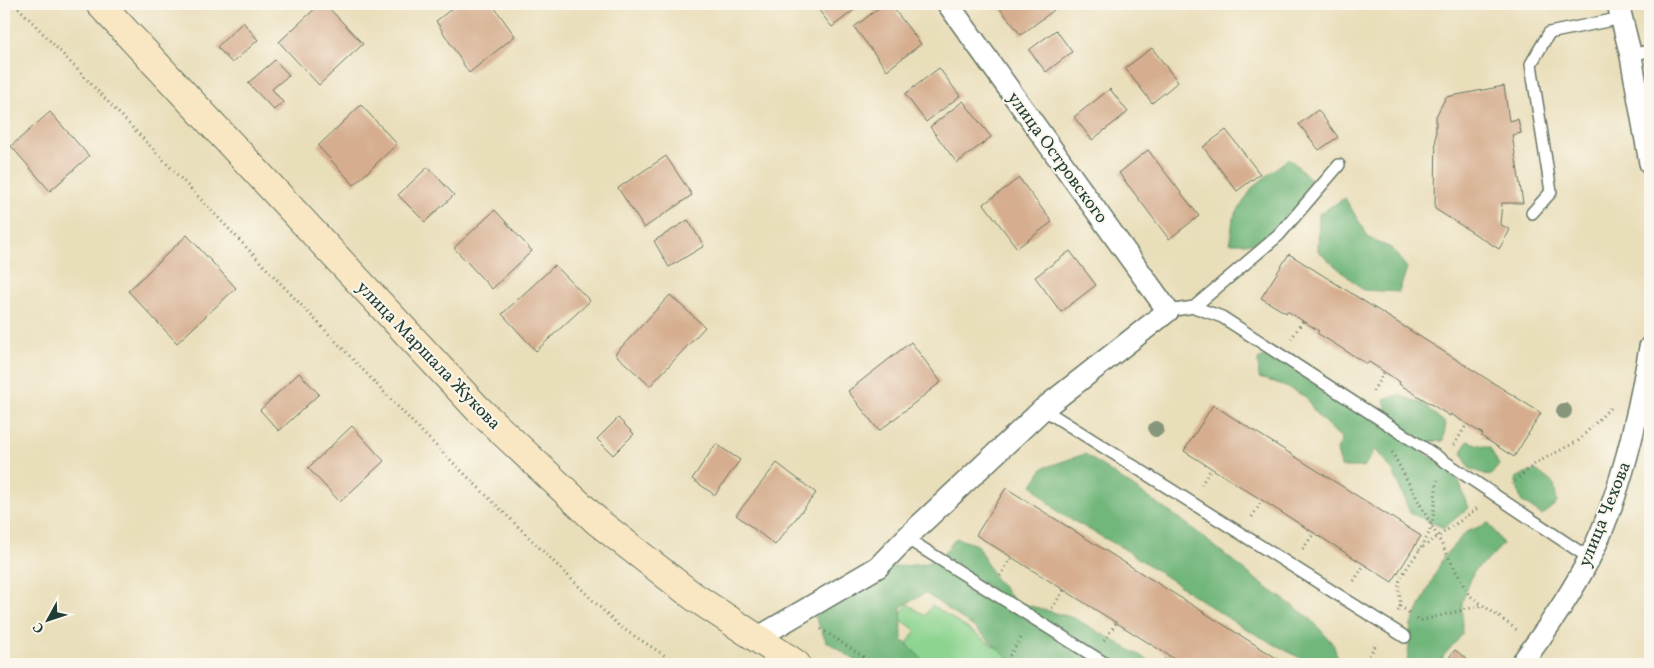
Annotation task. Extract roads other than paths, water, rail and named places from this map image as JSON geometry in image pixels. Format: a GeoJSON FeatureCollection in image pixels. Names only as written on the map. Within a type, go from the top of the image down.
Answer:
{"type":"FeatureCollection","features":[{"type":"Feature","properties":{"kind":"main road","name":"улица Маршала Жукова"},"geometry":{"type":"LineString","coordinates":[[100,4],[476,408],[598,522],[693,596],[796,664]]}},
{"type":"Feature","properties":{"kind":"street","name":"улица Островского"},"geometry":{"type":"LineString","coordinates":[[948,4],[1168,311]]}},
{"type":"Feature","properties":{"kind":"street"},"geometry":{"type":"LineString","coordinates":[[1620,11],[1640,53],[1650,163]]}},
{"type":"Feature","properties":{"kind":"street"},"geometry":{"type":"LineString","coordinates":[[757,638],[878,567],[906,538],[1043,409],[1168,311]]}},
{"type":"Feature","properties":{"kind":"street","name":"улица Чехова"},"geometry":{"type":"LineString","coordinates":[[1521,664],[1566,599],[1589,558],[1610,508],[1629,449],[1650,348]]}},
{"type":"Feature","properties":{"kind":"lane"},"geometry":{"type":"LineString","coordinates":[[1532,213],[1551,192],[1531,64],[1549,33],[1620,11]]}},
{"type":"Feature","properties":{"kind":"lane"},"geometry":{"type":"LineString","coordinates":[[1168,311],[1194,306],[1279,235],[1339,164]]}},
{"type":"Feature","properties":{"kind":"lane"},"geometry":{"type":"LineString","coordinates":[[1194,306],[1222,317],[1589,558]]}},
{"type":"Feature","properties":{"kind":"lane"},"geometry":{"type":"LineString","coordinates":[[1043,409],[1405,637]]}},
{"type":"Feature","properties":{"kind":"lane"},"geometry":{"type":"LineString","coordinates":[[906,538],[1106,664]]}}]}
